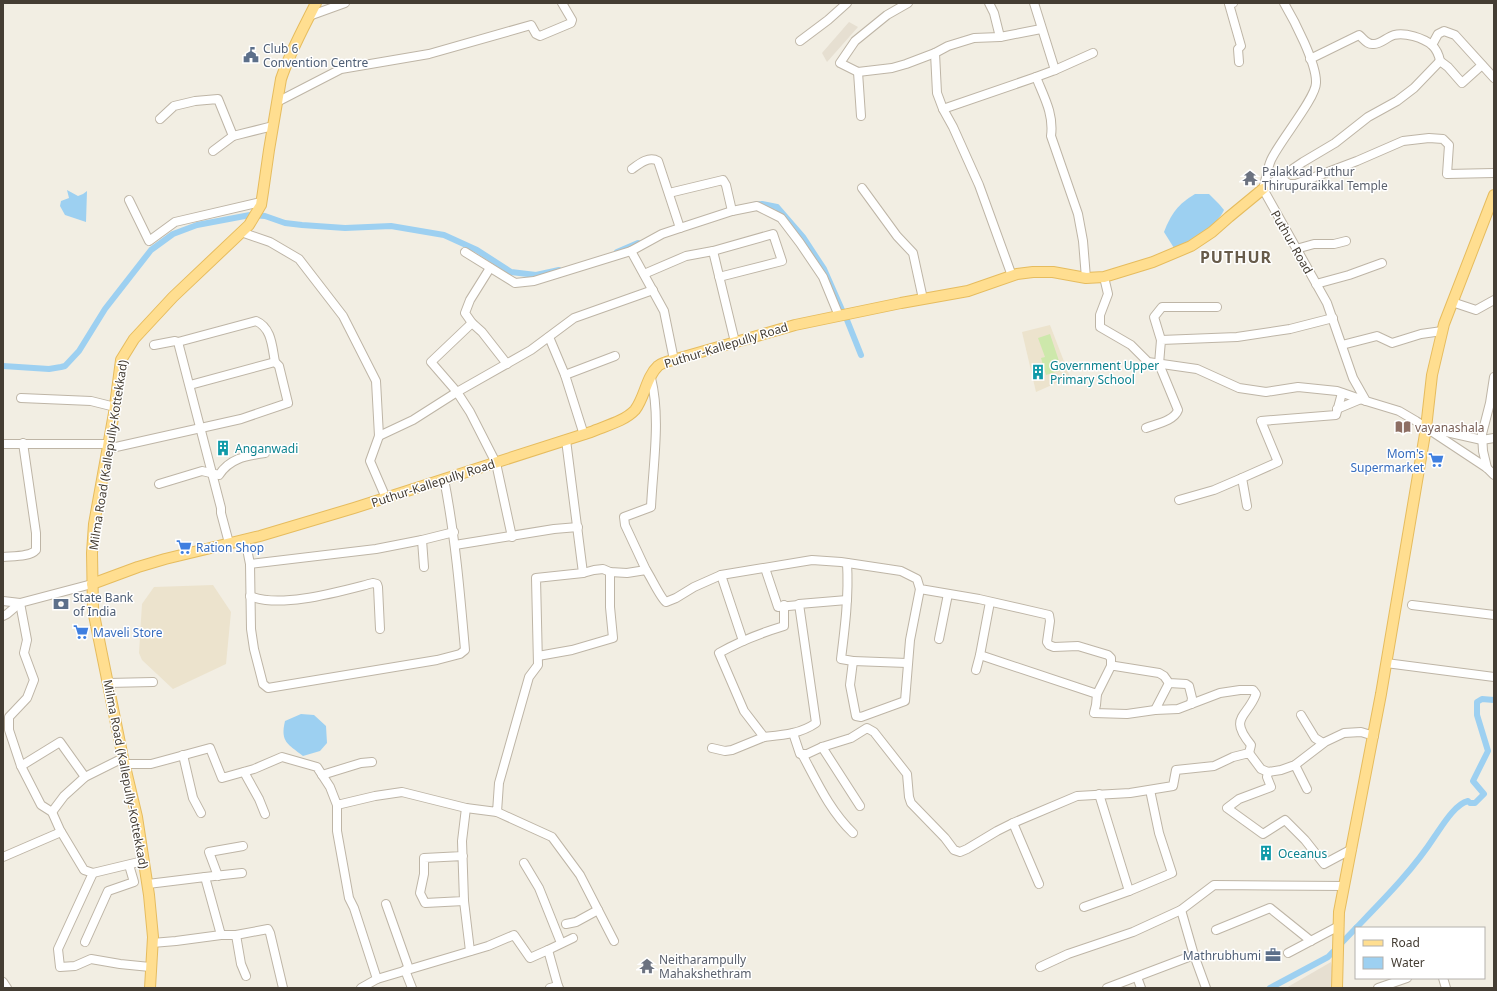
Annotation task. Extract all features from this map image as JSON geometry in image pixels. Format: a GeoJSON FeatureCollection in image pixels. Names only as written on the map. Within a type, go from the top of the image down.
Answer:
{"type":"FeatureCollection","features":[{"type":"Feature","properties":{"kind":"main road","name":"Milma Road (Kallepully-Kottekkad)"},"geometry":{"type":"LineString","coordinates":[[150,988],[152,943],[148,884],[143,861],[137,817],[93,610],[92,553],[94,524],[115,407],[121,360],[134,339],[173,297],[249,225],[261,203],[281,80],[288,60],[316,3]]}},
{"type":"Feature","properties":{"kind":"main road","name":"Puthur-Kallepully Road"},"geometry":{"type":"LineString","coordinates":[[92,584],[138,567],[245,540],[386,498],[584,435],[625,417],[635,410],[658,366],[674,360],[773,330],[816,320],[968,291],[1012,276],[1034,272],[1053,272],[1086,278],[1104,278],[1153,262],[1191,246],[1212,232],[1263,190]]}},
{"type":"Feature","properties":{"kind":"main road"},"geometry":{"type":"LineString","coordinates":[[1337,988],[1339,912],[1374,736],[1426,428],[1432,374],[1442,331],[1452,302],[1494,195]]}},
{"type":"Feature","properties":{"kind":"street"},"geometry":{"type":"LineString","coordinates":[[309,16],[345,3]]}},
{"type":"Feature","properties":{"kind":"street"},"geometry":{"type":"LineString","coordinates":[[277,102],[341,70],[429,54],[531,25],[536,34],[540,36],[571,23],[572,20],[562,3]]}},
{"type":"Feature","properties":{"kind":"street"},"geometry":{"type":"LineString","coordinates":[[800,41],[828,20],[847,3]]}},
{"type":"Feature","properties":{"kind":"street"},"geometry":{"type":"LineString","coordinates":[[908,3],[887,15],[855,41],[840,63],[858,72],[892,68],[935,53],[948,46],[974,38],[1000,37],[1041,29]]}},
{"type":"Feature","properties":{"kind":"street"},"geometry":{"type":"LineString","coordinates":[[989,3],[994,13],[1000,37]]}},
{"type":"Feature","properties":{"kind":"street"},"geometry":{"type":"LineString","coordinates":[[1034,3],[1055,70]]}},
{"type":"Feature","properties":{"kind":"street"},"geometry":{"type":"LineString","coordinates":[[1233,3],[1229,4],[1241,46],[1238,49],[1239,62]]}},
{"type":"Feature","properties":{"kind":"street"},"geometry":{"type":"LineString","coordinates":[[1263,190],[1271,160],[1310,98],[1316,84],[1314,70],[1310,59],[1292,16],[1284,3]]}},
{"type":"Feature","properties":{"kind":"street"},"geometry":{"type":"LineString","coordinates":[[1432,45],[1438,34],[1444,31],[1455,35],[1494,78]]}},
{"type":"Feature","properties":{"kind":"street"},"geometry":{"type":"LineString","coordinates":[[1310,59],[1359,35],[1368,43],[1375,44],[1394,35],[1406,34],[1432,45],[1439,54],[1440,61],[1448,67],[1462,83],[1482,66]]}},
{"type":"Feature","properties":{"kind":"street"},"geometry":{"type":"LineString","coordinates":[[935,53],[937,93],[978,185],[1012,276]]}},
{"type":"Feature","properties":{"kind":"street"},"geometry":{"type":"LineString","coordinates":[[943,109],[1055,70],[1093,53]]}},
{"type":"Feature","properties":{"kind":"street"},"geometry":{"type":"LineString","coordinates":[[1263,190],[1279,177],[1335,143],[1368,117],[1397,101],[1414,88],[1440,61]]}},
{"type":"Feature","properties":{"kind":"street"},"geometry":{"type":"LineString","coordinates":[[858,72],[861,116]]}},
{"type":"Feature","properties":{"kind":"street"},"geometry":{"type":"LineString","coordinates":[[1036,77],[1051,114],[1051,136],[1078,214],[1083,241],[1086,278]]}},
{"type":"Feature","properties":{"kind":"street"},"geometry":{"type":"LineString","coordinates":[[160,119],[174,106],[195,101],[218,99],[233,136]]}},
{"type":"Feature","properties":{"kind":"street"},"geometry":{"type":"LineString","coordinates":[[213,151],[233,136],[273,126]]}},
{"type":"Feature","properties":{"kind":"street"},"geometry":{"type":"LineString","coordinates":[[1279,177],[1289,184],[1296,184],[1357,161],[1403,141],[1429,138],[1443,139],[1449,145],[1447,174],[1494,173]]}},
{"type":"Feature","properties":{"kind":"street"},"geometry":{"type":"LineString","coordinates":[[632,169],[642,162],[657,160],[670,193],[680,228]]}},
{"type":"Feature","properties":{"kind":"street"},"geometry":{"type":"LineString","coordinates":[[670,193],[724,180],[732,211]]}},
{"type":"Feature","properties":{"kind":"street"},"geometry":{"type":"LineString","coordinates":[[862,188],[897,236],[913,253],[923,299]]}},
{"type":"Feature","properties":{"kind":"street","name":"Puthur Road"},"geometry":{"type":"LineString","coordinates":[[1263,190],[1327,303],[1353,378],[1364,400]]}},
{"type":"Feature","properties":{"kind":"street"},"geometry":{"type":"LineString","coordinates":[[129,200],[148,241],[174,222],[261,203]]}},
{"type":"Feature","properties":{"kind":"street"},"geometry":{"type":"LineString","coordinates":[[465,252],[515,283],[534,281],[631,251],[662,234],[732,211],[757,206],[781,218],[800,243],[823,277],[839,316]]}},
{"type":"Feature","properties":{"kind":"street"},"geometry":{"type":"LineString","coordinates":[[241,232],[270,242],[299,259],[343,316],[376,381],[379,436],[370,461],[386,498]]}},
{"type":"Feature","properties":{"kind":"street"},"geometry":{"type":"LineString","coordinates":[[644,274],[686,256],[713,251],[773,234],[782,261],[719,277]]}},
{"type":"Feature","properties":{"kind":"street"},"geometry":{"type":"LineString","coordinates":[[1296,249],[1314,244],[1334,244],[1346,241]]}},
{"type":"Feature","properties":{"kind":"street"},"geometry":{"type":"LineString","coordinates":[[631,251],[664,312],[674,360]]}},
{"type":"Feature","properties":{"kind":"street"},"geometry":{"type":"LineString","coordinates":[[713,251],[735,342]]}},
{"type":"Feature","properties":{"kind":"street"},"geometry":{"type":"LineString","coordinates":[[1316,284],[1349,275],[1382,263]]}},
{"type":"Feature","properties":{"kind":"street"},"geometry":{"type":"LineString","coordinates":[[490,268],[470,300],[465,313],[507,364]]}},
{"type":"Feature","properties":{"kind":"street"},"geometry":{"type":"LineString","coordinates":[[1104,278],[1108,294],[1100,315],[1100,327],[1130,345],[1148,362],[1196,369],[1239,388],[1266,392],[1298,387],[1342,393],[1399,411],[1492,472]]}},
{"type":"Feature","properties":{"kind":"street"},"geometry":{"type":"LineString","coordinates":[[379,436],[413,420],[457,392],[531,350],[574,318],[653,290]]}},
{"type":"Feature","properties":{"kind":"street"},"geometry":{"type":"LineString","coordinates":[[1452,302],[1476,310],[1494,300]]}},
{"type":"Feature","properties":{"kind":"street"},"geometry":{"type":"LineString","coordinates":[[1146,428],[1172,418],[1178,410],[1159,364],[1161,340],[1154,317],[1162,307],[1217,307]]}},
{"type":"Feature","properties":{"kind":"street"},"geometry":{"type":"LineString","coordinates":[[1161,340],[1237,338],[1290,329],[1333,318]]}},
{"type":"Feature","properties":{"kind":"street"},"geometry":{"type":"LineString","coordinates":[[3,444],[23,443],[107,447],[241,419],[288,403],[279,366],[275,362],[268,330],[263,324],[256,321],[178,342],[175,341],[154,345]]}},
{"type":"Feature","properties":{"kind":"street"},"geometry":{"type":"LineString","coordinates":[[472,323],[431,362],[457,392],[470,412],[496,463],[512,537]]}},
{"type":"Feature","properties":{"kind":"street"},"geometry":{"type":"LineString","coordinates":[[1342,344],[1377,336],[1392,344],[1421,334],[1442,331]]}},
{"type":"Feature","properties":{"kind":"street"},"geometry":{"type":"LineString","coordinates":[[549,337],[565,374],[584,435]]}},
{"type":"Feature","properties":{"kind":"street"},"geometry":{"type":"LineString","coordinates":[[178,342],[229,543]]}},
{"type":"Feature","properties":{"kind":"street"},"geometry":{"type":"LineString","coordinates":[[565,374],[615,356]]}},
{"type":"Feature","properties":{"kind":"street"},"geometry":{"type":"LineString","coordinates":[[190,386],[275,362]]}},
{"type":"Feature","properties":{"kind":"street"},"geometry":{"type":"LineString","coordinates":[[1492,472],[1483,452],[1482,434],[1490,403],[1494,377]]}},
{"type":"Feature","properties":{"kind":"street"},"geometry":{"type":"LineString","coordinates":[[651,378],[654,390],[656,436],[651,506],[624,517],[625,525],[646,570],[654,581],[663,600],[666,602],[676,598],[694,586],[721,575],[812,560],[847,563],[902,571],[917,579],[920,589],[910,640],[905,701],[861,717],[856,716],[850,685],[853,661]]}},
{"type":"Feature","properties":{"kind":"street"},"geometry":{"type":"LineString","coordinates":[[1179,500],[1214,490],[1278,462],[1261,421],[1336,415],[1342,393]]}},
{"type":"Feature","properties":{"kind":"street"},"geometry":{"type":"LineString","coordinates":[[21,398],[92,401],[115,407]]}},
{"type":"Feature","properties":{"kind":"street"},"geometry":{"type":"LineString","coordinates":[[1337,409],[1364,400]]}},
{"type":"Feature","properties":{"kind":"street"},"geometry":{"type":"LineString","coordinates":[[1426,428],[1482,440],[1494,438]]}},
{"type":"Feature","properties":{"kind":"street"},"geometry":{"type":"LineString","coordinates":[[566,440],[583,573]]}},
{"type":"Feature","properties":{"kind":"street"},"geometry":{"type":"LineString","coordinates":[[3,557],[27,554],[36,550],[36,533],[23,443]]}},
{"type":"Feature","properties":{"kind":"street"},"geometry":{"type":"LineString","coordinates":[[158,484],[202,471],[219,475],[224,467],[231,462],[246,456],[264,453]]}},
{"type":"Feature","properties":{"kind":"street"},"geometry":{"type":"LineString","coordinates":[[1242,478],[1247,506]]}},
{"type":"Feature","properties":{"kind":"street"},"geometry":{"type":"LineString","coordinates":[[245,540],[250,564],[250,613],[254,649],[263,684],[268,688],[437,660],[460,654],[465,650],[454,532],[444,479]]}},
{"type":"Feature","properties":{"kind":"street"},"geometry":{"type":"LineString","coordinates":[[455,546],[554,529],[578,527]]}},
{"type":"Feature","properties":{"kind":"street"},"geometry":{"type":"LineString","coordinates":[[250,564],[376,549],[454,532]]}},
{"type":"Feature","properties":{"kind":"street"},"geometry":{"type":"LineString","coordinates":[[422,540],[424,566]]}},
{"type":"Feature","properties":{"kind":"street"},"geometry":{"type":"LineString","coordinates":[[847,563],[847,600],[841,659],[853,661],[907,663]]}},
{"type":"Feature","properties":{"kind":"street"},"geometry":{"type":"LineString","coordinates":[[765,568],[778,607],[847,600]]}},
{"type":"Feature","properties":{"kind":"street"},"geometry":{"type":"LineString","coordinates":[[497,812],[499,783],[530,677],[538,665],[536,578],[583,573],[603,569],[610,572],[627,573],[646,570]]}},
{"type":"Feature","properties":{"kind":"street"},"geometry":{"type":"LineString","coordinates":[[538,656],[572,650],[613,638],[610,607],[610,572]]}},
{"type":"Feature","properties":{"kind":"street"},"geometry":{"type":"LineString","coordinates":[[721,575],[743,641]]}},
{"type":"Feature","properties":{"kind":"street"},"geometry":{"type":"LineString","coordinates":[[250,596],[259,600],[286,600],[318,596],[373,583],[377,584],[380,629]]}},
{"type":"Feature","properties":{"kind":"street"},"geometry":{"type":"LineString","coordinates":[[3,601],[20,603],[92,584]]}},
{"type":"Feature","properties":{"kind":"street"},"geometry":{"type":"LineString","coordinates":[[920,589],[1049,615],[1050,621],[1047,642],[1049,645],[1054,647],[1078,646],[1108,655],[1111,658],[1111,666],[1097,694],[1094,713],[1127,714],[1155,710],[1178,709],[1220,693],[1253,690],[1256,694],[1255,698],[1240,719],[1240,728],[1243,735],[1251,745],[1250,753],[1261,769],[1268,772],[1281,770],[1296,765],[1323,743],[1344,733],[1361,732],[1374,736]]}},
{"type":"Feature","properties":{"kind":"street"},"geometry":{"type":"LineString","coordinates":[[939,639],[948,594]]}},
{"type":"Feature","properties":{"kind":"street"},"geometry":{"type":"LineString","coordinates":[[976,670],[990,602]]}},
{"type":"Feature","properties":{"kind":"street"},"geometry":{"type":"LineString","coordinates":[[3,616],[20,603]]}},
{"type":"Feature","properties":{"kind":"street"},"geometry":{"type":"LineString","coordinates":[[20,603],[27,640],[24,653],[34,680],[27,698],[9,717],[6,731],[22,766],[41,805],[52,812],[61,832],[84,870],[93,873],[101,872],[143,861]]}},
{"type":"Feature","properties":{"kind":"street"},"geometry":{"type":"LineString","coordinates":[[712,748],[725,751],[732,750],[764,737],[793,734],[816,723],[799,605]]}},
{"type":"Feature","properties":{"kind":"street"},"geometry":{"type":"LineString","coordinates":[[1412,605],[1494,615]]}},
{"type":"Feature","properties":{"kind":"street"},"geometry":{"type":"LineString","coordinates":[[764,737],[744,711],[719,653],[761,633],[784,626],[784,606]]}},
{"type":"Feature","properties":{"kind":"street"},"geometry":{"type":"LineString","coordinates":[[980,655],[1097,694]]}},
{"type":"Feature","properties":{"kind":"street"},"geometry":{"type":"LineString","coordinates":[[1386,663],[1494,677]]}},
{"type":"Feature","properties":{"kind":"street"},"geometry":{"type":"LineString","coordinates":[[1111,666],[1159,673],[1164,676],[1169,683]]}},
{"type":"Feature","properties":{"kind":"street"},"geometry":{"type":"LineString","coordinates":[[108,683],[153,682]]}},
{"type":"Feature","properties":{"kind":"street"},"geometry":{"type":"LineString","coordinates":[[1169,683],[1186,684],[1189,686],[1192,704]]}},
{"type":"Feature","properties":{"kind":"street"},"geometry":{"type":"LineString","coordinates":[[1155,710],[1169,683]]}},
{"type":"Feature","properties":{"kind":"street"},"geometry":{"type":"LineString","coordinates":[[1301,715],[1315,738],[1323,743]]}},
{"type":"Feature","properties":{"kind":"street"},"geometry":{"type":"LineString","coordinates":[[802,754],[807,754],[822,747],[850,738],[867,728],[874,732],[907,774],[911,803],[945,838],[954,850],[960,852],[1013,823],[1077,796],[1150,790],[1173,786],[1176,770],[1188,770],[1214,766],[1233,757],[1250,753]]}},
{"type":"Feature","properties":{"kind":"street"},"geometry":{"type":"LineString","coordinates":[[793,734],[800,754],[802,754],[823,794],[841,822],[853,833]]}},
{"type":"Feature","properties":{"kind":"street"},"geometry":{"type":"LineString","coordinates":[[22,766],[60,742],[85,776]]}},
{"type":"Feature","properties":{"kind":"street"},"geometry":{"type":"LineString","coordinates":[[822,747],[860,806]]}},
{"type":"Feature","properties":{"kind":"street"},"geometry":{"type":"LineString","coordinates":[[52,812],[64,796],[85,776],[124,761],[151,764],[210,748],[222,778],[244,772],[282,757],[317,767],[330,787],[337,805],[337,831],[349,898],[354,908],[377,979]]}},
{"type":"Feature","properties":{"kind":"street"},"geometry":{"type":"LineString","coordinates":[[184,755],[193,798],[201,813]]}},
{"type":"Feature","properties":{"kind":"street"},"geometry":{"type":"LineString","coordinates":[[322,775],[361,763],[372,762]]}},
{"type":"Feature","properties":{"kind":"street"},"geometry":{"type":"LineString","coordinates":[[1296,765],[1307,789]]}},
{"type":"Feature","properties":{"kind":"street"},"geometry":{"type":"LineString","coordinates":[[244,772],[259,799],[265,814]]}},
{"type":"Feature","properties":{"kind":"street"},"geometry":{"type":"LineString","coordinates":[[1268,772],[1271,787],[1239,799],[1227,808],[1264,834],[1285,820],[1305,840],[1324,864],[1352,849]]}},
{"type":"Feature","properties":{"kind":"street"},"geometry":{"type":"LineString","coordinates":[[1084,907],[1129,891],[1172,873],[1159,833],[1150,790]]}},
{"type":"Feature","properties":{"kind":"street"},"geometry":{"type":"LineString","coordinates":[[337,805],[375,796],[402,792],[466,808],[497,812],[552,837],[580,875],[614,941]]}},
{"type":"Feature","properties":{"kind":"street"},"geometry":{"type":"LineString","coordinates":[[1099,794],[1129,891]]}},
{"type":"Feature","properties":{"kind":"street"},"geometry":{"type":"LineString","coordinates":[[466,808],[462,841],[464,901],[470,951]]}},
{"type":"Feature","properties":{"kind":"street"},"geometry":{"type":"LineString","coordinates":[[1013,823],[1039,884]]}},
{"type":"Feature","properties":{"kind":"street"},"geometry":{"type":"LineString","coordinates":[[3,857],[61,832]]}},
{"type":"Feature","properties":{"kind":"street"},"geometry":{"type":"LineString","coordinates":[[218,876],[209,852],[243,846]]}},
{"type":"Feature","properties":{"kind":"street"},"geometry":{"type":"LineString","coordinates":[[463,856],[424,858],[424,874],[420,894],[425,903],[464,901]]}},
{"type":"Feature","properties":{"kind":"street"},"geometry":{"type":"LineString","coordinates":[[524,863],[539,888],[561,943]]}},
{"type":"Feature","properties":{"kind":"street"},"geometry":{"type":"LineString","coordinates":[[85,942],[108,891],[134,882],[129,865]]}},
{"type":"Feature","properties":{"kind":"street"},"geometry":{"type":"LineString","coordinates":[[93,873],[58,949],[60,967],[75,966],[91,959],[150,967]]}},
{"type":"Feature","properties":{"kind":"street"},"geometry":{"type":"LineString","coordinates":[[148,884],[242,873]]}},
{"type":"Feature","properties":{"kind":"street"},"geometry":{"type":"LineString","coordinates":[[205,877],[221,935]]}},
{"type":"Feature","properties":{"kind":"street"},"geometry":{"type":"LineString","coordinates":[[1040,967],[1068,954],[1133,932],[1181,910],[1214,884],[1344,886]]}},
{"type":"Feature","properties":{"kind":"street"},"geometry":{"type":"LineString","coordinates":[[386,904],[412,988]]}},
{"type":"Feature","properties":{"kind":"street"},"geometry":{"type":"LineString","coordinates":[[1216,930],[1270,908],[1310,941]]}},
{"type":"Feature","properties":{"kind":"street"},"geometry":{"type":"LineString","coordinates":[[566,924],[576,922],[598,910]]}},
{"type":"Feature","properties":{"kind":"street"},"geometry":{"type":"LineString","coordinates":[[1181,910],[1194,955],[1206,988]]}},
{"type":"Feature","properties":{"kind":"street"},"geometry":{"type":"LineString","coordinates":[[1288,953],[1339,927]]}},
{"type":"Feature","properties":{"kind":"street"},"geometry":{"type":"LineString","coordinates":[[152,943],[176,942],[221,935],[236,935],[268,929],[279,966],[283,988]]}},
{"type":"Feature","properties":{"kind":"street"},"geometry":{"type":"LineString","coordinates":[[361,988],[377,979],[488,946],[514,934],[530,958],[573,938]]}},
{"type":"Feature","properties":{"kind":"street"},"geometry":{"type":"LineString","coordinates":[[236,935],[241,964],[246,976]]}},
{"type":"Feature","properties":{"kind":"street"},"geometry":{"type":"LineString","coordinates":[[548,950],[556,987]]}},
{"type":"Feature","properties":{"kind":"street"},"geometry":{"type":"LineString","coordinates":[[1107,988],[1194,955]]}},
{"type":"Feature","properties":{"kind":"street"},"geometry":{"type":"LineString","coordinates":[[1137,977],[1141,988]]}},
{"type":"Feature","properties":{"kind":"street"},"geometry":{"type":"LineString","coordinates":[[1378,988],[1404,979]]}},
{"type":"Feature","properties":{"kind":"street"},"geometry":{"type":"LineString","coordinates":[[3,982],[7,988]]}},
{"type":"Feature","properties":{"kind":"shaded area"},"geometry":{"type":"Polygon","coordinates":[[[849,22],[858,27],[827,62],[822,53],[849,22]]]}},
{"type":"Feature","properties":{"kind":"shaded area"},"geometry":{"type":"Polygon","coordinates":[[[1050,325],[1070,377],[1036,392],[1022,332],[1050,325]]]}},
{"type":"Feature","properties":{"kind":"shaded area"},"geometry":{"type":"Polygon","coordinates":[[[213,585],[231,612],[226,664],[173,689],[142,660],[139,653],[142,604],[154,587],[213,585]]]}},
{"type":"Feature","properties":{"kind":"shaded area"},"geometry":{"type":"Polygon","coordinates":[[[1331,962],[1336,988],[1286,988],[1331,962]]]}},
{"type":"Feature","properties":{"kind":"green space"},"geometry":{"type":"Polygon","coordinates":[[[1050,334],[1062,370],[1046,375],[1041,358],[1045,357],[1038,338],[1050,334]]]}},
{"type":"Feature","properties":{"kind":"water"},"geometry":{"type":"Polygon","coordinates":[[[67,190],[78,196],[87,191],[86,222],[65,215],[60,206],[61,201],[69,198],[67,190]]]}},
{"type":"Feature","properties":{"kind":"water"},"geometry":{"type":"Polygon","coordinates":[[[1195,194],[1209,194],[1224,210],[1221,216],[1209,227],[1187,242],[1174,248],[1164,232],[1169,220],[1176,210],[1195,194]]]}},
{"type":"Feature","properties":{"kind":"water"},"geometry":{"type":"Polygon","coordinates":[[[301,714],[314,715],[326,726],[327,743],[320,751],[303,756],[286,742],[284,734],[285,721],[301,714]]]}},
{"type":"Feature","properties":{"kind":"waterway"},"geometry":{"type":"LineString","coordinates":[[753,205],[762,204],[777,207],[803,237],[824,269],[842,310]]}},
{"type":"Feature","properties":{"kind":"waterway"},"geometry":{"type":"LineString","coordinates":[[3,366],[49,369],[65,366],[79,351],[105,309],[151,250],[173,234],[197,225],[250,215],[265,216],[285,223],[302,225],[345,228],[391,226],[444,235],[477,250],[511,272],[536,275],[559,270]]}},
{"type":"Feature","properties":{"kind":"waterway"},"geometry":{"type":"LineString","coordinates":[[617,252],[638,243]]}},
{"type":"Feature","properties":{"kind":"waterway"},"geometry":{"type":"LineString","coordinates":[[847,320],[861,355]]}},
{"type":"Feature","properties":{"kind":"waterway"},"geometry":{"type":"LineString","coordinates":[[1357,927],[1408,872],[1445,821],[1458,806],[1468,801],[1470,803],[1475,803],[1484,794],[1473,781],[1488,751],[1477,715],[1477,702],[1482,699],[1494,700]]}},
{"type":"Feature","properties":{"kind":"waterway"},"geometry":{"type":"LineString","coordinates":[[1270,988],[1328,957],[1355,929]]}},
{"type":"Feature","properties":{"kind":"place","name":"Club 6 Convention Centre"},"geometry":{"type":"Point","coordinates":[251,55]}},
{"type":"Feature","properties":{"kind":"place","name":"Palakkad Puthur Thirupuraikkal Temple"},"geometry":{"type":"Point","coordinates":[1250,178]}},
{"type":"Feature","properties":{"kind":"place","name":"Government Upper Primary School"},"geometry":{"type":"Point","coordinates":[1038,372]}},
{"type":"Feature","properties":{"kind":"place","name":"vayanashala"},"geometry":{"type":"Point","coordinates":[1403,427]}},
{"type":"Feature","properties":{"kind":"place","name":"Anganwadi"},"geometry":{"type":"Point","coordinates":[223,448]}},
{"type":"Feature","properties":{"kind":"place","name":"Mom's Supermarket"},"geometry":{"type":"Point","coordinates":[1436,460]}},
{"type":"Feature","properties":{"kind":"place","name":"Ration Shop"},"geometry":{"type":"Point","coordinates":[184,547]}},
{"type":"Feature","properties":{"kind":"place","name":"State Bank of India"},"geometry":{"type":"Point","coordinates":[61,604]}},
{"type":"Feature","properties":{"kind":"place","name":"Maveli Store"},"geometry":{"type":"Point","coordinates":[81,632]}},
{"type":"Feature","properties":{"kind":"place","name":"Oceanus"},"geometry":{"type":"Point","coordinates":[1266,853]}},
{"type":"Feature","properties":{"kind":"place","name":"Mathrubhumi"},"geometry":{"type":"Point","coordinates":[1273,955]}},
{"type":"Feature","properties":{"kind":"place","name":"Neitharampully Mahakshethram"},"geometry":{"type":"Point","coordinates":[647,966]}},
{"type":"Feature","properties":{"kind":"district","name":"PUTHUR"},"geometry":{"type":"Point","coordinates":[1236,257]}}]}
